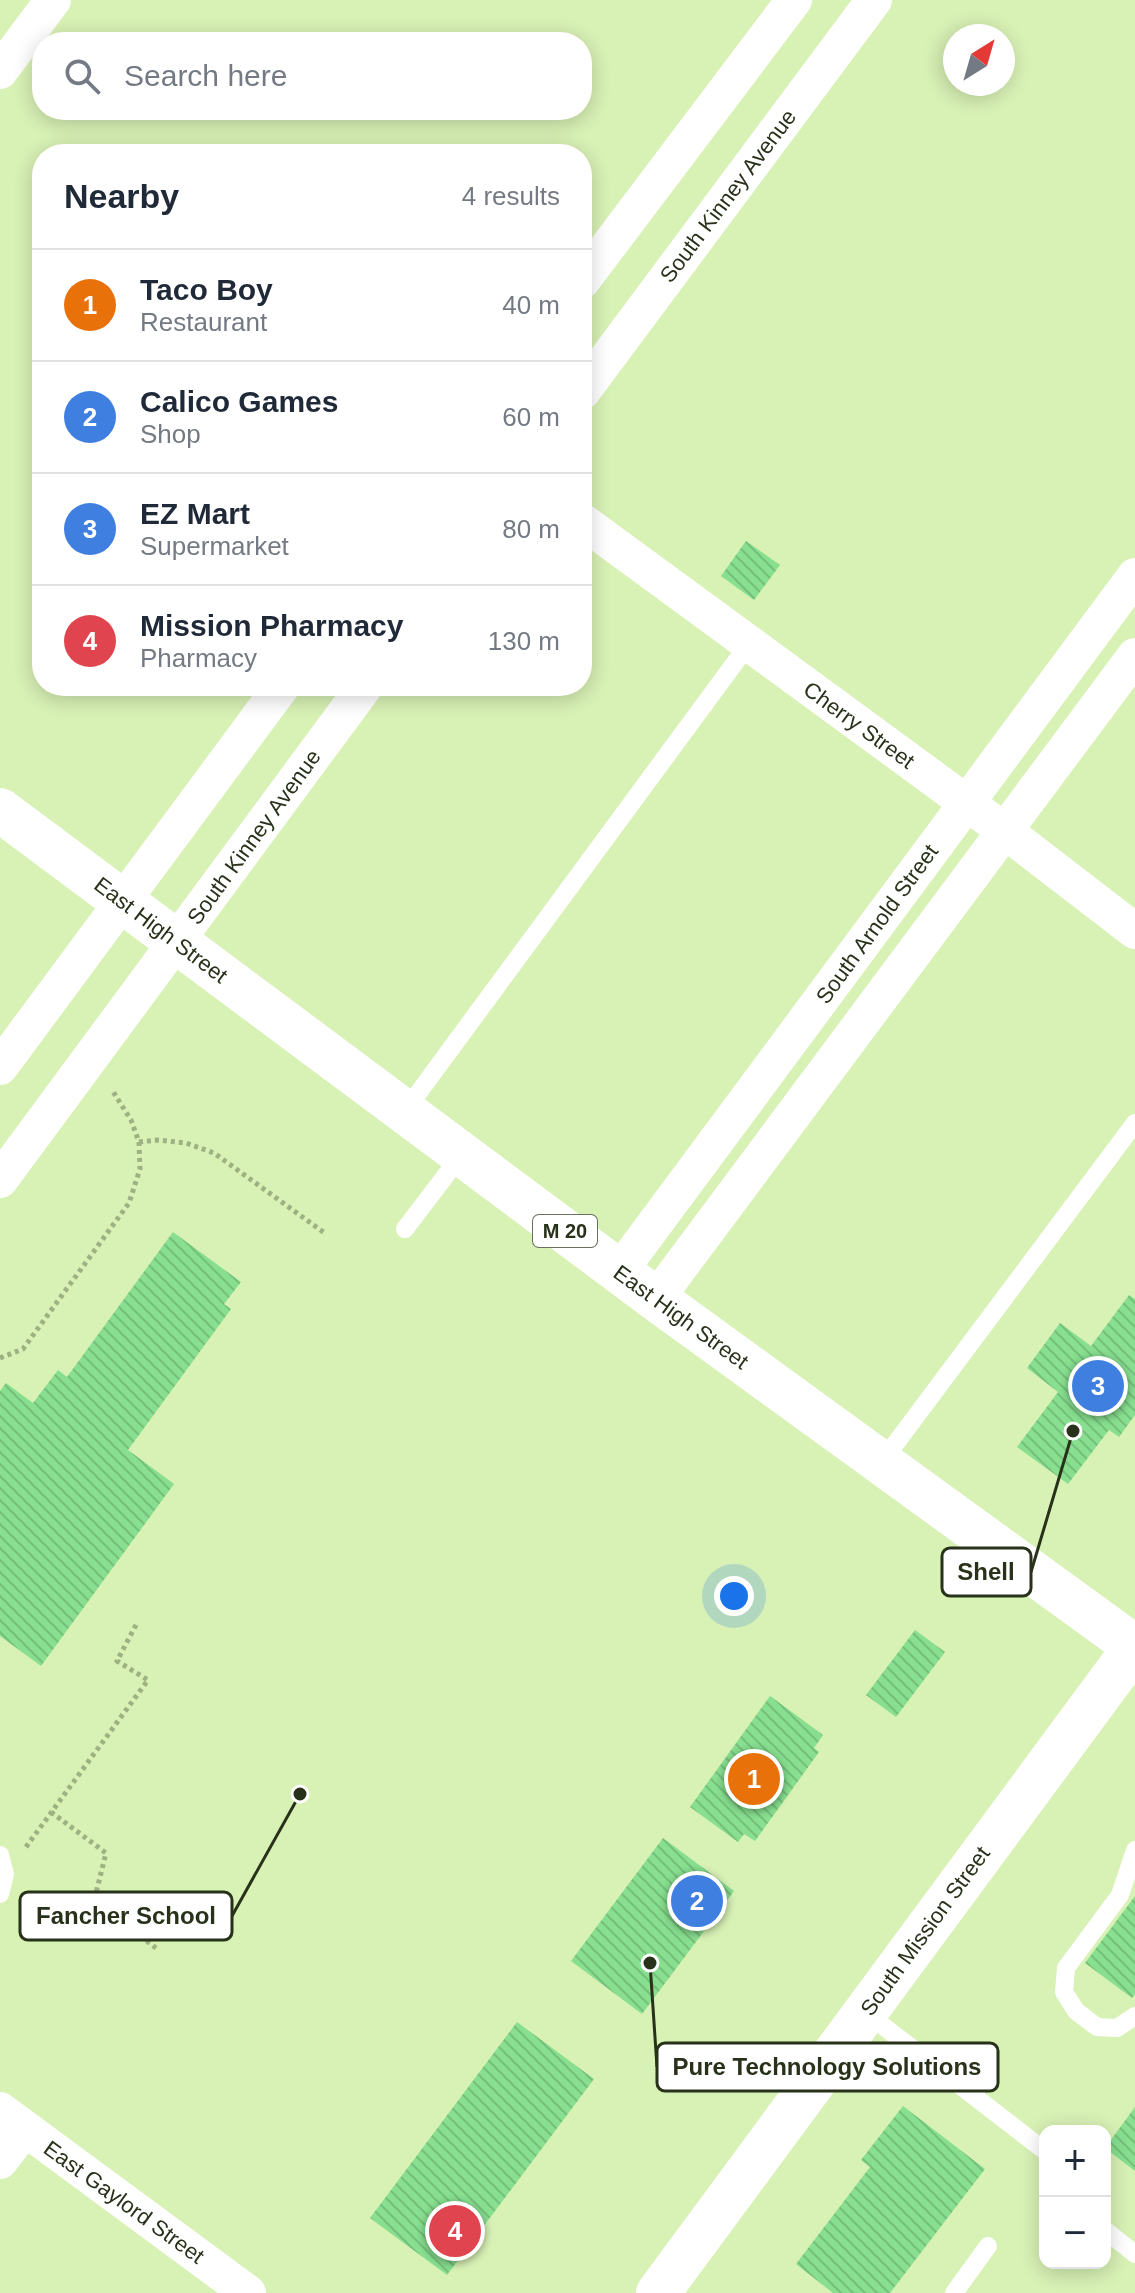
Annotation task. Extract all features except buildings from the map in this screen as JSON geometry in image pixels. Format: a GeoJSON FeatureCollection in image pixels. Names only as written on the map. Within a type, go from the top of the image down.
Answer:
{"type":"FeatureCollection","features":[{"type":"Feature","properties":{"kind":"main road","name":"East High Street"},"geometry":{"type":"LineString","coordinates":[[0,810],[619,1272],[1135,1647]]}},
{"type":"Feature","properties":{"kind":"main road","name":"South Mission Street"},"geometry":{"type":"LineString","coordinates":[[658,2293],[1135,1647]]}},
{"type":"Feature","properties":{"kind":"street"},"geometry":{"type":"LineString","coordinates":[[0,71],[53,0]]}},
{"type":"Feature","properties":{"kind":"street"},"geometry":{"type":"LineString","coordinates":[[592,268],[794,0]]}},
{"type":"Feature","properties":{"kind":"street","name":"South Kinney Avenue"},"geometry":{"type":"LineString","coordinates":[[592,379],[874,0]]}},
{"type":"Feature","properties":{"kind":"street","name":"Cherry Street"},"geometry":{"type":"LineString","coordinates":[[592,528],[1005,831],[1135,931]]}},
{"type":"Feature","properties":{"kind":"street","name":"South Arnold Street"},"geometry":{"type":"LineString","coordinates":[[619,1272],[1135,576]]}},
{"type":"Feature","properties":{"kind":"street","name":"South Arnold Street"},"geometry":{"type":"LineString","coordinates":[[656,1299],[1135,656]]}},
{"type":"Feature","properties":{"kind":"street"},"geometry":{"type":"LineString","coordinates":[[0,1067],[275,696]]}},
{"type":"Feature","properties":{"kind":"street","name":"South Kinney Avenue"},"geometry":{"type":"LineString","coordinates":[[0,1180],[358,696]]}},
{"type":"Feature","properties":{"kind":"street"},"geometry":{"type":"LineString","coordinates":[[0,2161],[12,2120]]}},
{"type":"Feature","properties":{"kind":"street","name":"East Gaylord Street"},"geometry":{"type":"LineString","coordinates":[[12,2120],[248,2293]]}},
{"type":"Feature","properties":{"kind":"lane"},"geometry":{"type":"LineString","coordinates":[[405,1111],[748,645]]}},
{"type":"Feature","properties":{"kind":"lane"},"geometry":{"type":"LineString","coordinates":[[881,1463],[1135,1123]]}},
{"type":"Feature","properties":{"kind":"lane"},"geometry":{"type":"LineString","coordinates":[[405,1229],[462,1154]]}},
{"type":"Feature","properties":{"kind":"lane"},"geometry":{"type":"LineString","coordinates":[[1135,1850],[1120,1895],[1066,1968],[1064,1992],[1076,2011],[1097,2027],[1117,2028],[1135,2016]]}},
{"type":"Feature","properties":{"kind":"lane"},"geometry":{"type":"LineString","coordinates":[[0,1855],[5,1874],[0,1894]]}},
{"type":"Feature","properties":{"kind":"lane"},"geometry":{"type":"LineString","coordinates":[[865,2012],[1039,2146]]}},
{"type":"Feature","properties":{"kind":"lane"},"geometry":{"type":"LineString","coordinates":[[1111,2235],[1135,2254]]}},
{"type":"Feature","properties":{"kind":"lane"},"geometry":{"type":"LineString","coordinates":[[954,2293],[988,2246]]}},
{"type":"Feature","properties":{"kind":"path"},"geometry":{"type":"LineString","coordinates":[[0,1365],[3,1357],[23,1349],[129,1203],[140,1169],[139,1142],[131,1120],[112,1090]]}},
{"type":"Feature","properties":{"kind":"path"},"geometry":{"type":"LineString","coordinates":[[139,1142],[186,1143],[214,1153],[326,1234]]}},
{"type":"Feature","properties":{"kind":"path"},"geometry":{"type":"LineString","coordinates":[[26,1847],[148,1680],[117,1661],[137,1623]]}},
{"type":"Feature","properties":{"kind":"path"},"geometry":{"type":"LineString","coordinates":[[51,1812],[106,1853],[94,1901],[156,1948]]}},
{"type":"Feature","properties":{"kind":"place","name":"EZ Mart"},"geometry":{"type":"Point","coordinates":[1098,1386]}},
{"type":"Feature","properties":{"kind":"place","name":"Shell"},"geometry":{"type":"Point","coordinates":[1073,1431]}},
{"type":"Feature","properties":{"kind":"place","name":"Taco Boy"},"geometry":{"type":"Point","coordinates":[754,1779]}},
{"type":"Feature","properties":{"kind":"place","name":"Fancher School"},"geometry":{"type":"Point","coordinates":[300,1794]}},
{"type":"Feature","properties":{"kind":"place","name":"Calico Games"},"geometry":{"type":"Point","coordinates":[697,1901]}},
{"type":"Feature","properties":{"kind":"place","name":"Pure Technology Solutions"},"geometry":{"type":"Point","coordinates":[650,1963]}},
{"type":"Feature","properties":{"kind":"place","name":"Mission Pharmacy"},"geometry":{"type":"Point","coordinates":[455,2231]}}]}
